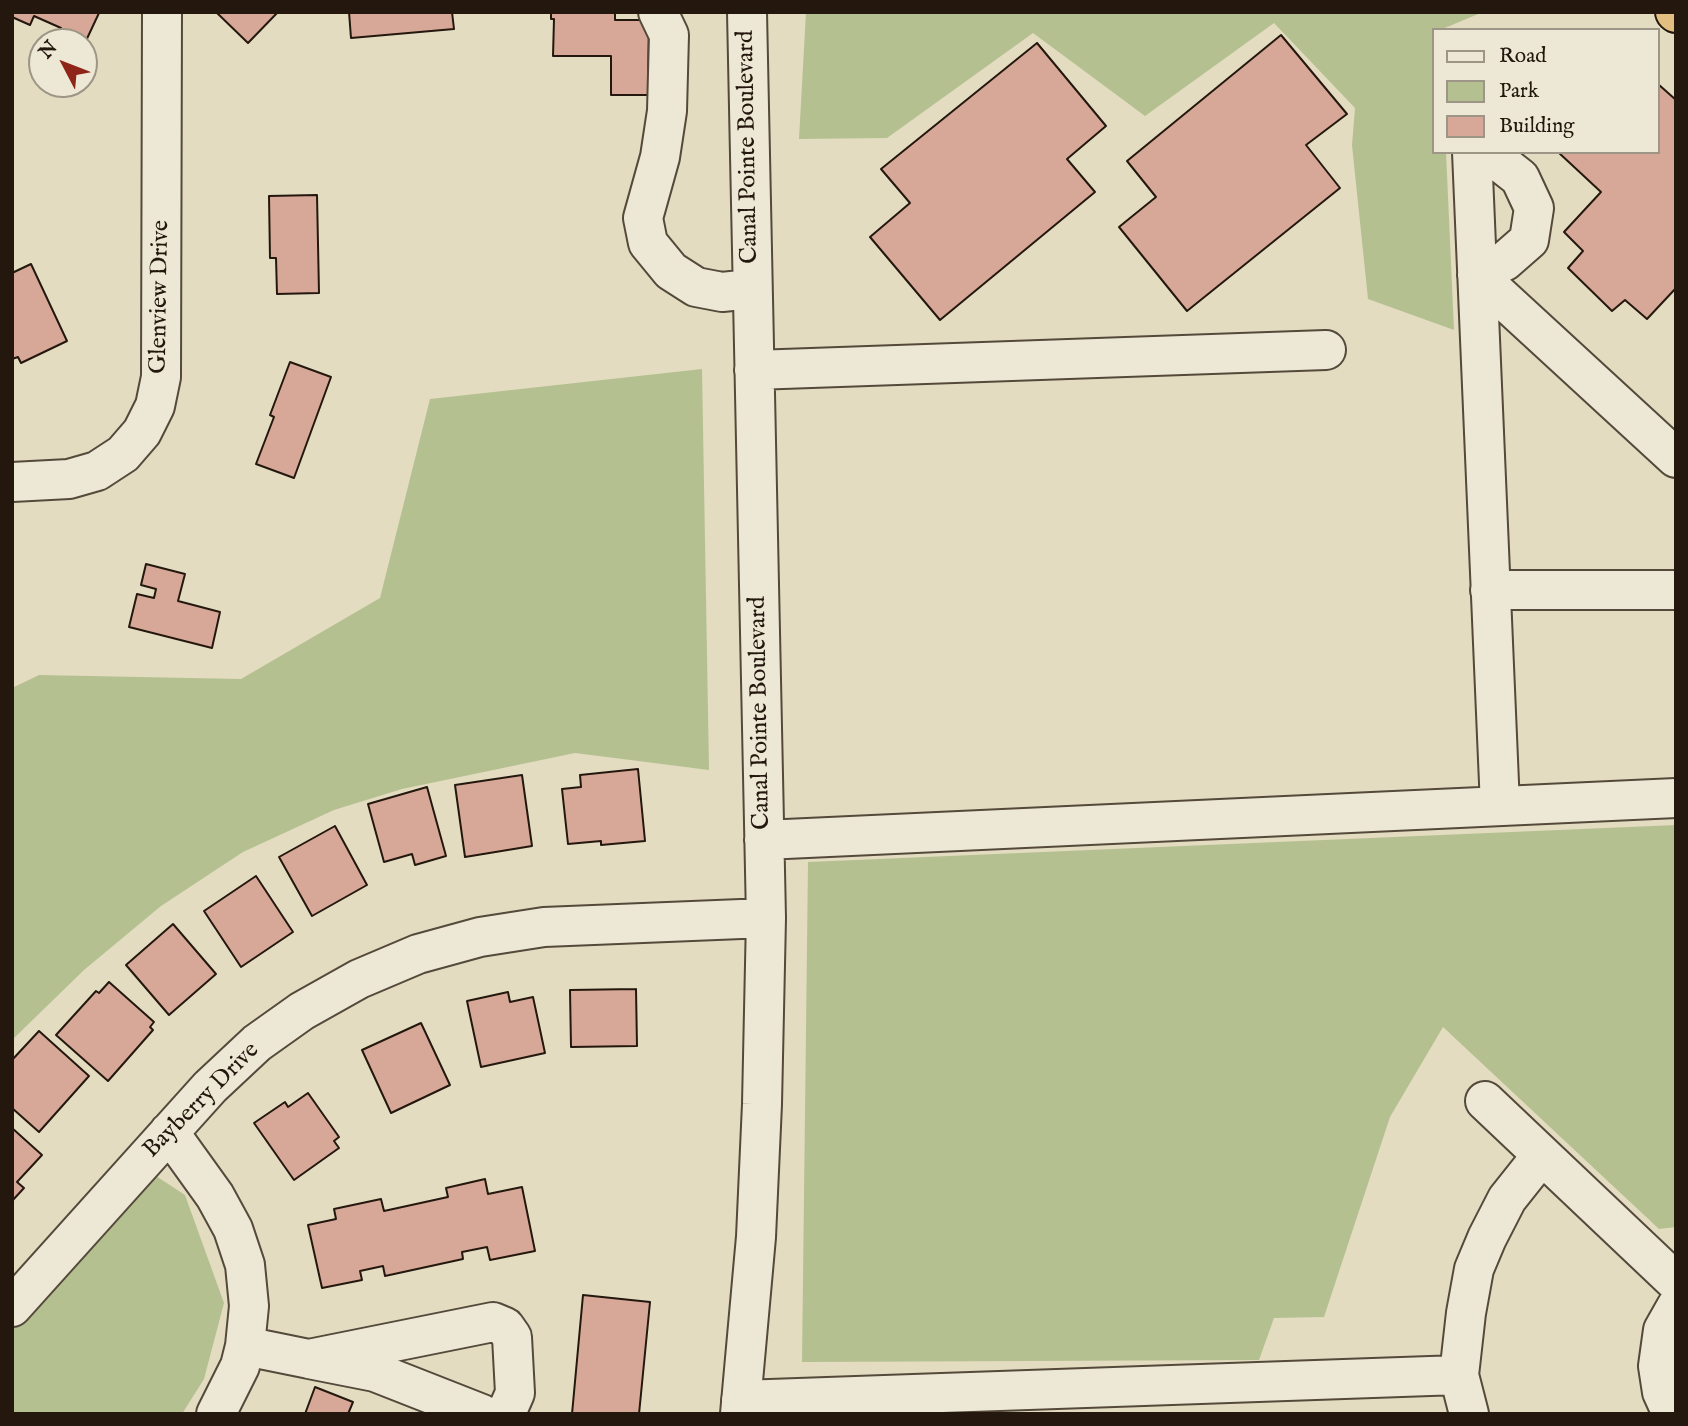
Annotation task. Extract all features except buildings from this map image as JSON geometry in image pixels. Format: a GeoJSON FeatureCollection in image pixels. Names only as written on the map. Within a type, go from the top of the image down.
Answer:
{"type":"FeatureCollection","features":[{"type":"Feature","properties":{"kind":"street","name":"Glenview Drive"},"geometry":{"type":"LineString","coordinates":[[12,482],[69,479],[97,471],[123,454],[142,432],[155,405],[161,377],[162,12]]}},
{"type":"Feature","properties":{"kind":"street"},"geometry":{"type":"LineString","coordinates":[[658,12],[669,35],[667,111],[660,157],[643,218],[648,243],[671,271],[696,287],[722,292],[751,289]]}},
{"type":"Feature","properties":{"kind":"street","name":"Canal Pointe Boulevard"},"geometry":{"type":"LineString","coordinates":[[740,1407],[756,1237],[766,919],[747,12]]}},
{"type":"Feature","properties":{"kind":"street"},"geometry":{"type":"LineString","coordinates":[[1472,154],[1500,806]]}},
{"type":"Feature","properties":{"kind":"street"},"geometry":{"type":"LineString","coordinates":[[1477,275],[1505,261],[1529,240],[1534,208],[1520,178],[1490,154]]}},
{"type":"Feature","properties":{"kind":"street"},"geometry":{"type":"LineString","coordinates":[[1477,275],[1676,458]]}},
{"type":"Feature","properties":{"kind":"street"},"geometry":{"type":"LineString","coordinates":[[754,370],[1326,350]]}},
{"type":"Feature","properties":{"kind":"street"},"geometry":{"type":"LineString","coordinates":[[1490,590],[1676,590]]}},
{"type":"Feature","properties":{"kind":"street"},"geometry":{"type":"LineString","coordinates":[[764,840],[1676,798]]}},
{"type":"Feature","properties":{"kind":"street","name":"Bayberry Drive"},"geometry":{"type":"LineString","coordinates":[[12,1307],[210,1087],[257,1043],[302,1011],[359,979],[418,954],[480,937],[544,927],[766,919]]}},
{"type":"Feature","properties":{"kind":"street"},"geometry":{"type":"LineString","coordinates":[[1485,1101],[1676,1282]]}},
{"type":"Feature","properties":{"kind":"street"},"geometry":{"type":"LineString","coordinates":[[169,1132],[215,1196],[233,1229],[245,1265],[249,1306],[245,1346],[240,1366],[216,1414]]}},
{"type":"Feature","properties":{"kind":"street"},"geometry":{"type":"LineString","coordinates":[[1469,1414],[1459,1375],[1474,1269],[1507,1199],[1542,1155]]}},
{"type":"Feature","properties":{"kind":"street"},"geometry":{"type":"LineString","coordinates":[[1672,1414],[1662,1392],[1658,1366],[1663,1330],[1676,1307]]}},
{"type":"Feature","properties":{"kind":"street"},"geometry":{"type":"LineString","coordinates":[[309,1359],[493,1322],[505,1327],[512,1337],[515,1393],[508,1409],[502,1414]]}},
{"type":"Feature","properties":{"kind":"street"},"geometry":{"type":"LineString","coordinates":[[245,1346],[375,1372],[482,1414]]}},
{"type":"Feature","properties":{"kind":"street"},"geometry":{"type":"LineString","coordinates":[[740,1407],[1459,1375]]}},
{"type":"Feature","properties":{"kind":"green space"},"geometry":{"type":"Polygon","coordinates":[[[806,12],[1483,12],[1445,28],[1432,28],[1432,154],[1446,154],[1454,330],[1368,299],[1352,145],[1355,108],[1274,23],[1145,116],[1033,33],[887,138],[799,139],[806,12]]]}},
{"type":"Feature","properties":{"kind":"green space"},"geometry":{"type":"Polygon","coordinates":[[[702,369],[709,770],[575,753],[402,789],[334,810],[243,852],[161,906],[84,970],[12,1040],[12,688],[39,675],[241,679],[380,598],[430,399],[702,369]]]}},
{"type":"Feature","properties":{"kind":"green space"},"geometry":{"type":"Polygon","coordinates":[[[1676,825],[1676,1227],[1659,1229],[1443,1027],[1390,1117],[1324,1317],[1274,1318],[1259,1360],[802,1362],[808,862],[1676,825]]]}},
{"type":"Feature","properties":{"kind":"green space"},"geometry":{"type":"Polygon","coordinates":[[[156,1176],[185,1195],[224,1303],[204,1379],[182,1414],[12,1414],[12,1330],[135,1191],[156,1176]]]}}]}
